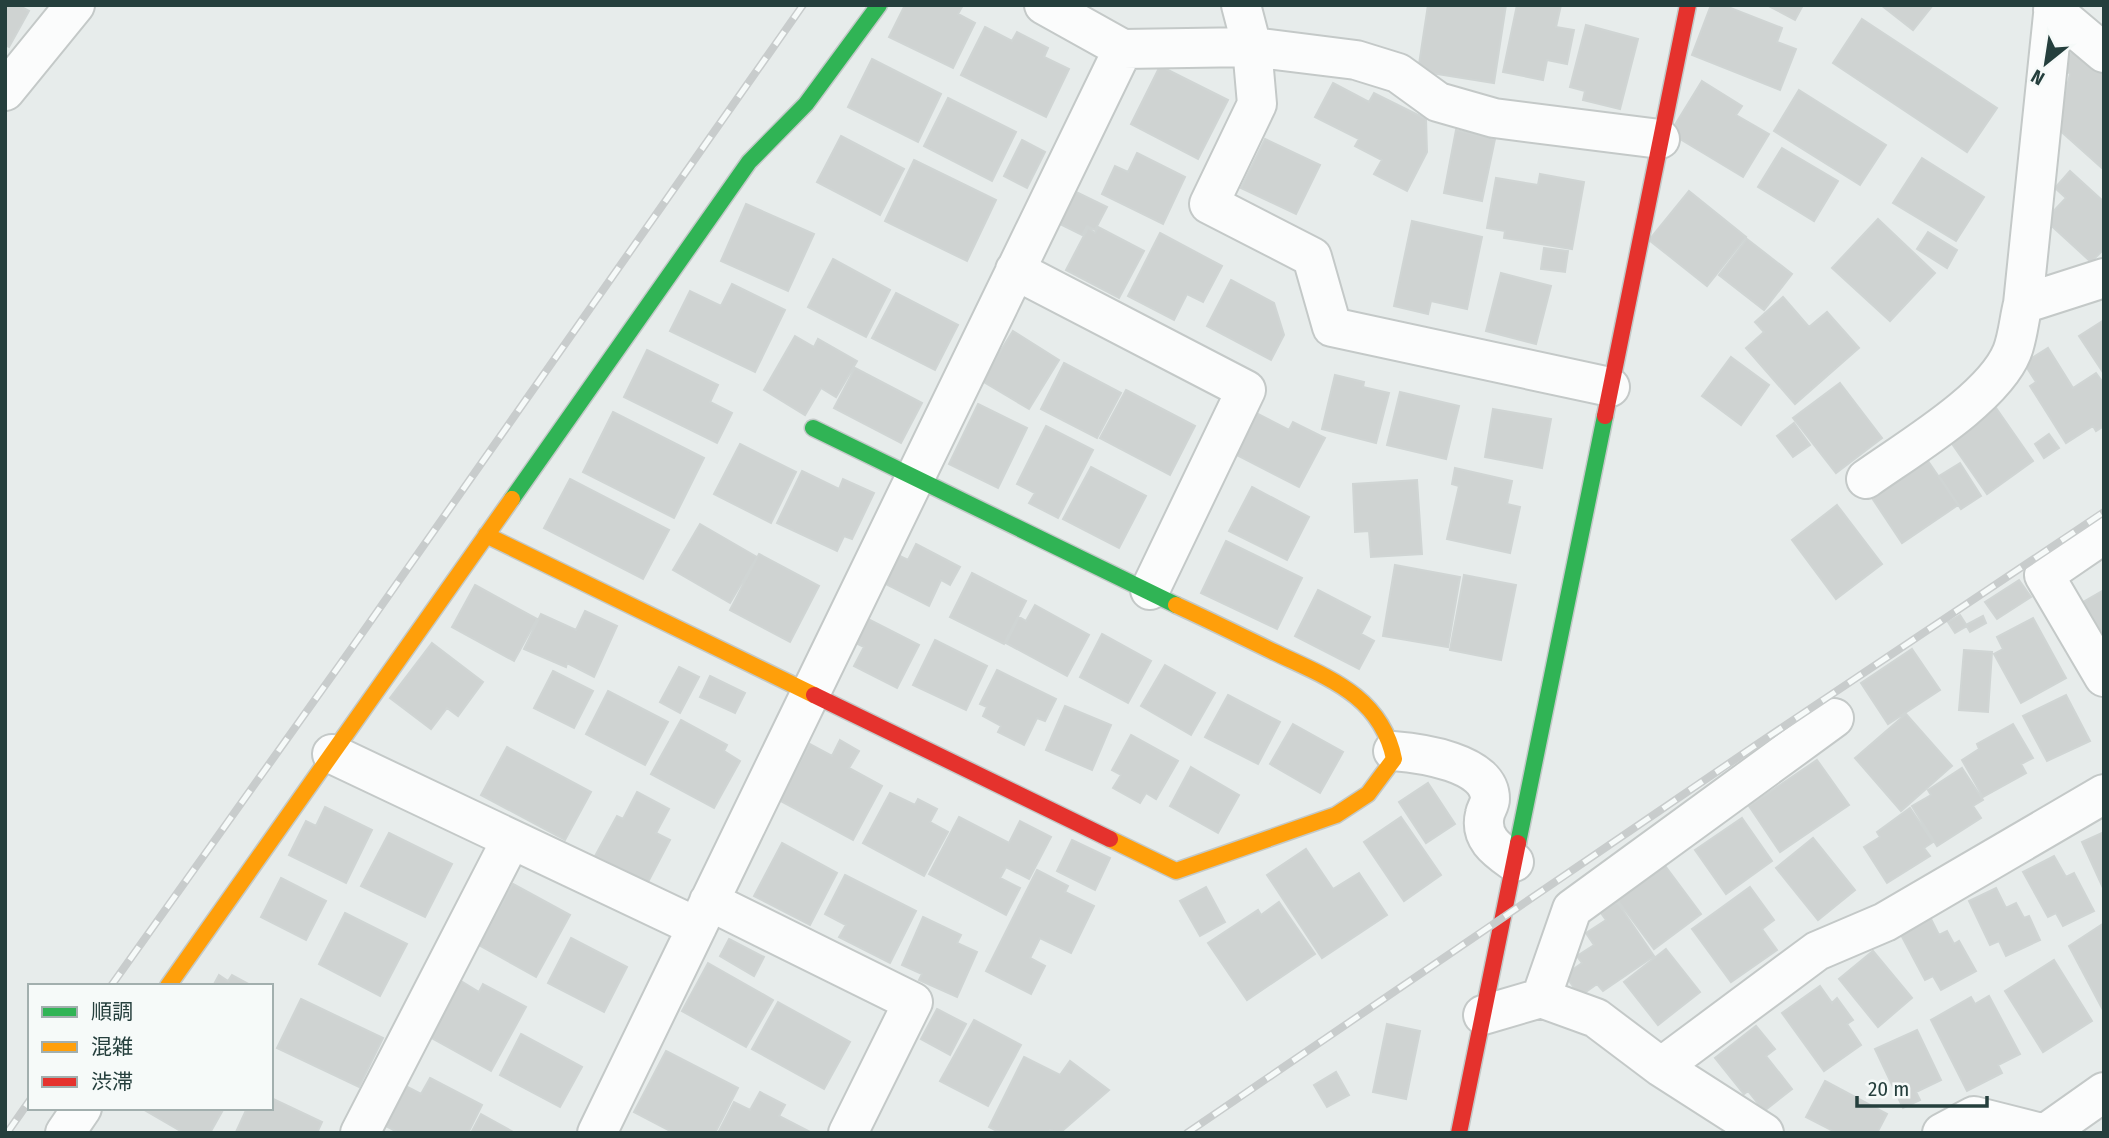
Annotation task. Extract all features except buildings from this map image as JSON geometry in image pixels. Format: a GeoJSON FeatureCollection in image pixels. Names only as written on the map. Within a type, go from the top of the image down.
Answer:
{"type":"FeatureCollection","features":[{"type":"Feature","properties":{"kind":"street"},"geometry":{"type":"LineString","coordinates":[[5,91],[75,5]]}},
{"type":"Feature","properties":{"kind":"street"},"geometry":{"type":"LineString","coordinates":[[170,984],[749,162],[806,104],[879,5]]}},
{"type":"Feature","properties":{"kind":"street"},"geometry":{"type":"LineString","coordinates":[[1044,5],[1123,49],[1252,47],[1356,60],[1398,73],[1438,102],[1494,118],[1660,139]]}},
{"type":"Feature","properties":{"kind":"street"},"geometry":{"type":"LineString","coordinates":[[1241,5],[1252,47],[1257,104],[1209,204],[1312,257],[1332,327],[1610,387]]}},
{"type":"Feature","properties":{"kind":"street"},"geometry":{"type":"LineString","coordinates":[[1459,1133],[1688,5]]}},
{"type":"Feature","properties":{"kind":"street"},"geometry":{"type":"LineString","coordinates":[[2053,8],[2104,53]]}},
{"type":"Feature","properties":{"kind":"street"},"geometry":{"type":"LineString","coordinates":[[1866,479],[1973,401],[1996,379],[2012,352],[2023,304],[2053,8]]}},
{"type":"Feature","properties":{"kind":"street"},"geometry":{"type":"LineString","coordinates":[[597,1133],[1123,49]]}},
{"type":"Feature","properties":{"kind":"street"},"geometry":{"type":"LineString","coordinates":[[1015,270],[1246,390],[1150,590]]}},
{"type":"Feature","properties":{"kind":"street"},"geometry":{"type":"LineString","coordinates":[[2023,304],[2104,278]]}},
{"type":"Feature","properties":{"kind":"street"},"geometry":{"type":"LineString","coordinates":[[486,535],[1176,871],[1336,814],[1368,794],[1394,759],[1391,738],[1377,715],[1343,685],[813,428]]}},
{"type":"Feature","properties":{"kind":"street"},"geometry":{"type":"LineString","coordinates":[[2104,534],[2044,575],[2104,677]]}},
{"type":"Feature","properties":{"kind":"street"},"geometry":{"type":"LineString","coordinates":[[1541,998],[1572,909],[1834,718]]}},
{"type":"Feature","properties":{"kind":"street"},"geometry":{"type":"LineString","coordinates":[[1393,751],[1420,753],[1457,763],[1477,775],[1487,787],[1490,799],[1483,829],[1490,845],[1514,862]]}},
{"type":"Feature","properties":{"kind":"street"},"geometry":{"type":"LineString","coordinates":[[332,754],[511,840],[703,914],[913,1002],[848,1133]]}},
{"type":"Feature","properties":{"kind":"street"},"geometry":{"type":"LineString","coordinates":[[1661,1067],[1817,951],[1885,922],[2104,794]]}},
{"type":"Feature","properties":{"kind":"street"},"geometry":{"type":"LineString","coordinates":[[360,1133],[511,840]]}},
{"type":"Feature","properties":{"kind":"street"},"geometry":{"type":"LineString","coordinates":[[1483,1016],[1541,998],[1596,1018],[1661,1067],[1763,1133]]}},
{"type":"Feature","properties":{"kind":"street"},"geometry":{"type":"LineString","coordinates":[[1942,1133],[1974,1116],[2044,1133],[2104,1092]]}},
{"type":"Feature","properties":{"kind":"street"},"geometry":{"type":"LineString","coordinates":[[65,1133],[81,1110]]}},
{"type":"Feature","properties":{"kind":"railway"},"geometry":{"type":"LineString","coordinates":[[112,984],[803,5]]}},
{"type":"Feature","properties":{"kind":"railway"},"geometry":{"type":"LineString","coordinates":[[1187,1133],[1753,747],[2104,512]]}},
{"type":"Feature","properties":{"kind":"railway"},"geometry":{"type":"LineString","coordinates":[[7,1133],[28,1103]]}},
{"type":"Feature","properties":{"kind":"traffic: fast"},"geometry":{"type":"LineString","coordinates":[[512,499],[749,162],[806,104],[879,5]]}},
{"type":"Feature","properties":{"kind":"traffic: fast"},"geometry":{"type":"LineString","coordinates":[[1518,843],[1605,416]]}},
{"type":"Feature","properties":{"kind":"traffic: fast"},"geometry":{"type":"LineString","coordinates":[[813,428],[1176,605]]}},
{"type":"Feature","properties":{"kind":"traffic: slow"},"geometry":{"type":"LineString","coordinates":[[169,984],[512,499]]}},
{"type":"Feature","properties":{"kind":"traffic: slow"},"geometry":{"type":"LineString","coordinates":[[486,535],[814,695]]}},
{"type":"Feature","properties":{"kind":"traffic: slow"},"geometry":{"type":"LineString","coordinates":[[1110,839],[1176,871],[1336,815],[1368,794],[1394,759],[1387,737],[1377,719],[1349,691],[1313,670],[1176,605]]}},
{"type":"Feature","properties":{"kind":"traffic: jam"},"geometry":{"type":"LineString","coordinates":[[1605,416],[1688,5]]}},
{"type":"Feature","properties":{"kind":"traffic: jam"},"geometry":{"type":"LineString","coordinates":[[814,695],[1110,839]]}},
{"type":"Feature","properties":{"kind":"traffic: jam"},"geometry":{"type":"LineString","coordinates":[[1459,1133],[1518,843]]}}]}
